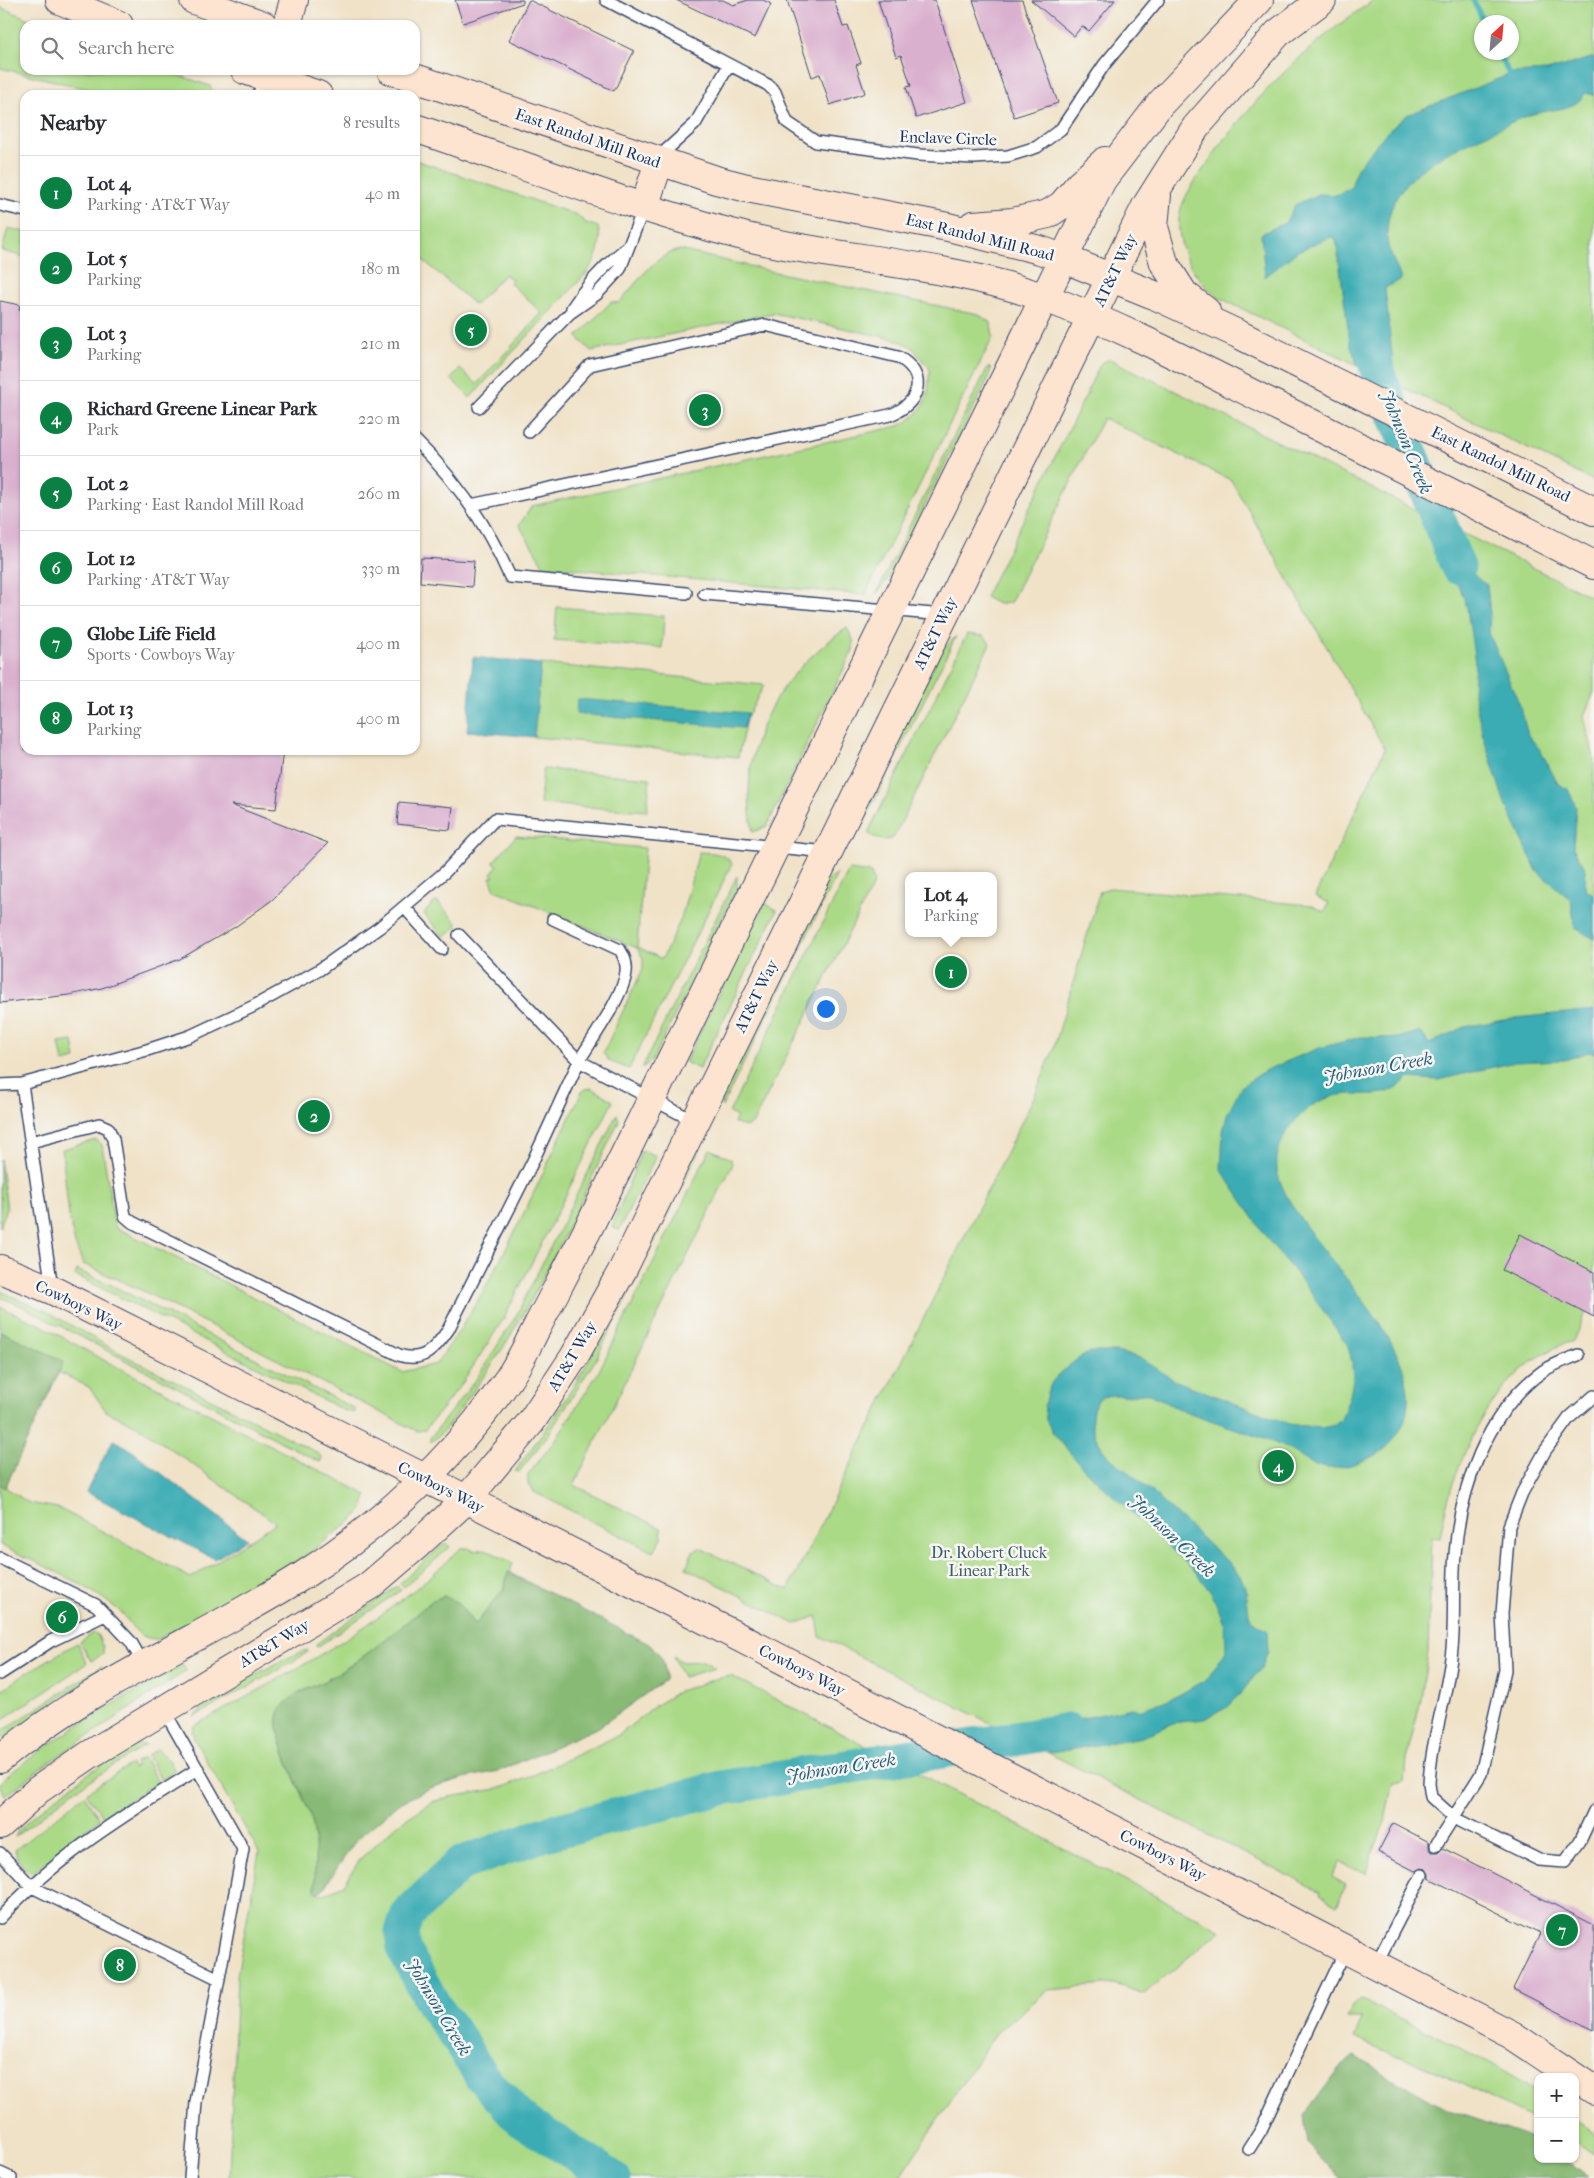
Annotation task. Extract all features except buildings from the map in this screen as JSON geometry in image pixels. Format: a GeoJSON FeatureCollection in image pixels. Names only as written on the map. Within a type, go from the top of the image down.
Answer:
{"type":"FeatureCollection","features":[{"type":"Feature","properties":{"kind":"main road"},"geometry":{"type":"LineString","coordinates":[[60,0],[107,20]]}},
{"type":"Feature","properties":{"kind":"main road"},"geometry":{"type":"LineString","coordinates":[[194,0],[249,20]]}},
{"type":"Feature","properties":{"kind":"main road"},"geometry":{"type":"LineString","coordinates":[[288,20],[294,0]]}},
{"type":"Feature","properties":{"kind":"main road"},"geometry":{"type":"LineString","coordinates":[[0,1759],[29,1735],[144,1665],[301,1576],[366,1530],[426,1480],[470,1430],[510,1377],[592,1221],[652,1100],[1046,298],[1102,180],[1160,104],[1259,0]]}},
{"type":"Feature","properties":{"kind":"main road","name":"AT&T Way"},"geometry":{"type":"LineString","coordinates":[[0,1825],[38,1790],[89,1755],[368,1586],[466,1500],[531,1422],[574,1358],[622,1271],[694,1121],[1146,206],[1196,126],[1278,33],[1322,0]]}},
{"type":"Feature","properties":{"kind":"main road"},"geometry":{"type":"LineString","coordinates":[[255,75],[267,81],[300,90]]}},
{"type":"Feature","properties":{"kind":"main road","name":"East Randol Mill Road"},"geometry":{"type":"LineString","coordinates":[[405,75],[747,188],[948,227],[1040,250],[1065,259],[1154,295],[1238,334],[1594,511]]}},
{"type":"Feature","properties":{"kind":"main road"},"geometry":{"type":"LineString","coordinates":[[420,130],[694,223],[751,238],[862,259],[928,267],[992,282],[1046,298],[1092,317],[1258,397],[1594,564]]}},
{"type":"Feature","properties":{"kind":"main road"},"geometry":{"type":"LineString","coordinates":[[948,227],[1014,222],[1048,214],[1062,205],[1079,185],[1140,130]]}},
{"type":"Feature","properties":{"kind":"main road"},"geometry":{"type":"LineString","coordinates":[[644,207],[661,158]]}},
{"type":"Feature","properties":{"kind":"main road"},"geometry":{"type":"LineString","coordinates":[[1157,189],[1154,227],[1164,263],[1184,294],[1238,334]]}},
{"type":"Feature","properties":{"kind":"main road","name":"Cowboys Way"},"geometry":{"type":"LineString","coordinates":[[0,1269],[52,1290],[686,1610],[1376,1964],[1512,2035],[1594,2090]]}},
{"type":"Feature","properties":{"kind":"lane","name":"Enclave Circle"},"geometry":{"type":"LineString","coordinates":[[606,0],[772,88],[787,122],[816,142],[918,156],[974,158],[1008,156],[1037,147],[1061,129],[1104,65],[1158,0]]}},
{"type":"Feature","properties":{"kind":"lane"},"geometry":{"type":"LineString","coordinates":[[661,158],[695,124],[729,65]]}},
{"type":"Feature","properties":{"kind":"lane"},"geometry":{"type":"LineString","coordinates":[[0,205],[20,209]]}},
{"type":"Feature","properties":{"kind":"lane"},"geometry":{"type":"LineString","coordinates":[[479,407],[570,313],[598,294],[620,269],[644,207]]}},
{"type":"Feature","properties":{"kind":"lane"},"geometry":{"type":"LineString","coordinates":[[471,505],[890,415],[908,406],[915,393],[917,378],[907,362],[898,357],[765,324],[590,365],[529,432]]}},
{"type":"Feature","properties":{"kind":"lane"},"geometry":{"type":"LineString","coordinates":[[420,445],[442,468],[471,505],[493,539],[510,577],[686,593]]}},
{"type":"Feature","properties":{"kind":"lane"},"geometry":{"type":"LineString","coordinates":[[704,594],[944,615]]}},
{"type":"Feature","properties":{"kind":"lane"},"geometry":{"type":"LineString","coordinates":[[0,1085],[22,1084],[138,1052],[224,1022],[319,970],[350,949],[446,872],[495,819],[827,852]]}},
{"type":"Feature","properties":{"kind":"lane"},"geometry":{"type":"LineString","coordinates":[[404,907],[442,949]]}},
{"type":"Feature","properties":{"kind":"lane"},"geometry":{"type":"LineString","coordinates":[[31,1142],[99,1124],[108,1128],[112,1139],[125,1216],[132,1222],[399,1355],[414,1358],[428,1354],[448,1330],[532,1163],[579,1060],[620,991],[626,971],[625,958],[620,950],[553,919]]}},
{"type":"Feature","properties":{"kind":"lane"},"geometry":{"type":"LineString","coordinates":[[459,935],[579,1060],[694,1121]]}},
{"type":"Feature","properties":{"kind":"lane"},"geometry":{"type":"LineString","coordinates":[[22,1084],[52,1290]]}},
{"type":"Feature","properties":{"kind":"lane"},"geometry":{"type":"LineString","coordinates":[[1578,1355],[1542,1372],[1515,1398],[1482,1450],[1464,1496],[1455,1555],[1452,1650],[1429,1784],[1431,1797],[1454,1818],[1539,1860],[1565,1862],[1580,1841],[1594,1811]]}},
{"type":"Feature","properties":{"kind":"lane"},"geometry":{"type":"LineString","coordinates":[[1436,1845],[1481,1774],[1505,1670],[1502,1614],[1509,1526],[1522,1493],[1545,1451],[1569,1418],[1593,1400]]}},
{"type":"Feature","properties":{"kind":"lane"},"geometry":{"type":"LineString","coordinates":[[0,1558],[96,1605],[131,1642],[144,1665]]}},
{"type":"Feature","properties":{"kind":"lane"},"geometry":{"type":"LineString","coordinates":[[0,1674],[50,1641],[105,1615]]}},
{"type":"Feature","properties":{"kind":"lane"},"geometry":{"type":"LineString","coordinates":[[164,1710],[244,1850],[196,2102],[190,2178]]}},
{"type":"Feature","properties":{"kind":"lane"},"geometry":{"type":"LineString","coordinates":[[0,1918],[54,1866],[110,1824],[198,1769]]}},
{"type":"Feature","properties":{"kind":"lane"},"geometry":{"type":"LineString","coordinates":[[0,1853],[32,1887],[219,1979]]}},
{"type":"Feature","properties":{"kind":"lane"},"geometry":{"type":"LineString","coordinates":[[1376,1964],[1422,1875]]}},
{"type":"Feature","properties":{"kind":"lane"},"geometry":{"type":"LineString","coordinates":[[1248,2149],[1261,2130],[1346,1949]]}},
{"type":"Feature","properties":{"kind":"lane"},"geometry":{"type":"LineString","coordinates":[[0,2173],[11,2178]]}},
{"type":"Feature","properties":{"kind":"green space"},"geometry":{"type":"Polygon","coordinates":[[[1374,0],[1594,0],[1594,481],[1218,297],[1202,281],[1189,263],[1181,242],[1179,219],[1182,205],[1192,185],[1221,144],[1260,97],[1303,55],[1374,0]]]}},
{"type":"Feature","properties":{"kind":"green space"},"geometry":{"type":"Polygon","coordinates":[[[0,7],[31,20],[20,20],[20,73],[0,68],[0,7]]]}},
{"type":"Feature","properties":{"kind":"green space"},"geometry":{"type":"Polygon","coordinates":[[[29,75],[178,75],[210,86],[212,90],[92,90],[29,75]]]}},
{"type":"Feature","properties":{"kind":"green space"},"geometry":{"type":"Polygon","coordinates":[[[420,162],[577,215],[586,223],[598,227],[600,240],[598,252],[585,275],[470,398],[451,379],[460,369],[477,384],[542,313],[510,283],[512,280],[505,274],[475,305],[420,257],[420,162]]]}},
{"type":"Feature","properties":{"kind":"green space"},"geometry":{"type":"Polygon","coordinates":[[[8,228],[20,231],[20,256],[2,251],[8,228]]]}},
{"type":"Feature","properties":{"kind":"green space"},"geometry":{"type":"Polygon","coordinates":[[[680,250],[770,271],[978,314],[991,323],[993,337],[865,595],[544,566],[519,525],[532,506],[899,426],[913,417],[923,406],[928,392],[929,375],[931,374],[928,364],[926,365],[911,346],[894,339],[773,313],[591,351],[577,337],[611,302],[619,303],[646,271],[662,257],[680,250]]]}},
{"type":"Feature","properties":{"kind":"green space","name":"Dr. Robert Cluck Linear Park"},"geometry":{"type":"Polygon","coordinates":[[[1110,359],[1594,598],[1594,692],[1584,716],[1594,758],[1594,1293],[1573,1341],[1545,1353],[1521,1371],[1500,1394],[1481,1420],[1466,1449],[1454,1480],[1440,1538],[1432,1537],[1428,1651],[1421,1700],[1406,1760],[1404,1782],[1392,1783],[1385,1822],[1365,1874],[1340,1862],[1332,1877],[1346,1885],[1337,1905],[1319,1895],[1320,1892],[820,1636],[817,1616],[795,1624],[686,1568],[693,1551],[700,1548],[788,1590],[1035,1095],[1054,1048],[1100,891],[1110,888],[1311,905],[1324,912],[1329,903],[1315,896],[1385,749],[1231,480],[1103,418],[1010,603],[998,604],[985,597],[1087,393],[1089,393],[1087,391],[1101,363],[1110,359]]]}},
{"type":"Feature","properties":{"kind":"green space"},"geometry":{"type":"Polygon","coordinates":[[[988,367],[991,369],[988,379],[888,579],[876,594],[988,367]]]}},
{"type":"Feature","properties":{"kind":"green space"},"geometry":{"type":"Polygon","coordinates":[[[557,607],[664,616],[662,648],[554,640],[557,607]]]}},
{"type":"Feature","properties":{"kind":"green space"},"geometry":{"type":"Polygon","coordinates":[[[847,628],[853,639],[853,650],[767,826],[753,832],[749,800],[751,770],[757,742],[767,715],[782,691],[800,668],[822,647],[847,628]]]}},
{"type":"Feature","properties":{"kind":"green space"},"geometry":{"type":"Polygon","coordinates":[[[967,634],[984,636],[990,644],[894,837],[884,840],[874,837],[868,833],[967,634]]]}},
{"type":"Feature","properties":{"kind":"green space"},"geometry":{"type":"Polygon","coordinates":[[[956,636],[863,823],[863,808],[942,650],[956,636]]]}},
{"type":"Feature","properties":{"kind":"green space"},"geometry":{"type":"Polygon","coordinates":[[[541,664],[764,685],[746,720],[738,757],[534,737],[541,664]]]}},
{"type":"Feature","properties":{"kind":"green space"},"geometry":{"type":"Polygon","coordinates":[[[543,769],[650,778],[647,811],[540,804],[543,769]]]}},
{"type":"Feature","properties":{"kind":"green space"},"geometry":{"type":"Polygon","coordinates":[[[516,836],[645,848],[637,947],[662,959],[681,919],[699,852],[722,855],[732,864],[629,1069],[609,1061],[603,1053],[643,969],[643,958],[637,948],[495,890],[490,877],[494,877],[491,873],[498,865],[493,862],[516,836]]]}},
{"type":"Feature","properties":{"kind":"green space"},"geometry":{"type":"Polygon","coordinates":[[[849,870],[871,873],[874,883],[753,1123],[742,1126],[734,1123],[737,1117],[729,1113],[849,870]]]}},
{"type":"Feature","properties":{"kind":"green space"},"geometry":{"type":"Polygon","coordinates":[[[837,874],[722,1107],[721,1100],[829,879],[837,874]]]}},
{"type":"Feature","properties":{"kind":"green space"},"geometry":{"type":"Polygon","coordinates":[[[737,876],[737,888],[660,1045],[652,1061],[642,1068],[737,876]]]}},
{"type":"Feature","properties":{"kind":"green space"},"geometry":{"type":"Polygon","coordinates":[[[438,902],[457,923],[456,928],[445,936],[441,934],[424,914],[433,903],[438,902]]]}},
{"type":"Feature","properties":{"kind":"green space"},"geometry":{"type":"Polygon","coordinates":[[[764,903],[777,910],[699,1069],[685,1062],[764,903]]]}},
{"type":"Feature","properties":{"kind":"green space"},"geometry":{"type":"Polygon","coordinates":[[[73,1041],[76,1059],[63,1062],[59,1043],[73,1041]]]}},
{"type":"Feature","properties":{"kind":"green space"},"geometry":{"type":"Polygon","coordinates":[[[592,1088],[613,1101],[504,1318],[463,1382],[425,1430],[417,1431],[141,1290],[83,1264],[75,1244],[69,1217],[62,1149],[96,1140],[102,1145],[115,1227],[402,1372],[436,1364],[478,1301],[497,1267],[582,1092],[592,1088]]]}},
{"type":"Feature","properties":{"kind":"green space"},"geometry":{"type":"Polygon","coordinates":[[[617,1114],[619,1121],[532,1299],[491,1366],[451,1422],[431,1442],[430,1438],[477,1378],[516,1316],[617,1114]]]}},
{"type":"Feature","properties":{"kind":"green space"},"geometry":{"type":"Polygon","coordinates":[[[710,1149],[731,1159],[732,1166],[574,1485],[661,1528],[662,1538],[653,1552],[534,1492],[528,1484],[528,1475],[556,1439],[598,1373],[710,1149]]]}},
{"type":"Feature","properties":{"kind":"green space"},"geometry":{"type":"Polygon","coordinates":[[[642,1150],[656,1156],[619,1230],[612,1227],[642,1150]]]}},
{"type":"Feature","properties":{"kind":"green space"},"geometry":{"type":"Polygon","coordinates":[[[699,1151],[596,1359],[548,1435],[519,1472],[515,1471],[557,1413],[587,1364],[695,1152],[699,1151]]]}},
{"type":"Feature","properties":{"kind":"green space"},"geometry":{"type":"Polygon","coordinates":[[[0,1159],[7,1209],[0,1227],[0,1159]]]}},
{"type":"Feature","properties":{"kind":"green space"},"geometry":{"type":"Polygon","coordinates":[[[77,1270],[113,1286],[355,1409],[354,1413],[343,1410],[75,1275],[77,1270]]]}},
{"type":"Feature","properties":{"kind":"green space"},"geometry":{"type":"Polygon","coordinates":[[[0,1291],[46,1311],[118,1352],[318,1453],[322,1458],[320,1462],[62,1327],[62,1325],[59,1326],[22,1306],[0,1297],[0,1291]]]}},
{"type":"Feature","properties":{"kind":"green space"},"geometry":{"type":"Polygon","coordinates":[[[0,1307],[41,1325],[94,1355],[367,1495],[363,1510],[309,1553],[248,1592],[157,1639],[143,1636],[138,1633],[116,1608],[89,1589],[0,1545],[0,1484],[29,1503],[58,1508],[191,1578],[276,1523],[139,1427],[106,1411],[89,1387],[58,1372],[63,1361],[0,1331],[0,1307]]]}},
{"type":"Feature","properties":{"kind":"green space"},"geometry":{"type":"Polygon","coordinates":[[[0,1331],[64,1361],[5,1488],[0,1484],[0,1331]]]}},
{"type":"Feature","properties":{"kind":"green space"},"geometry":{"type":"Polygon","coordinates":[[[445,1543],[450,1547],[404,1587],[400,1583],[445,1543]]]}},
{"type":"Feature","properties":{"kind":"green space"},"geometry":{"type":"Polygon","coordinates":[[[461,1548],[468,1548],[474,1551],[485,1549],[513,1563],[504,1589],[475,1625],[458,1603],[443,1596],[433,1601],[344,1670],[295,1695],[280,1711],[278,1721],[279,1733],[283,1747],[313,1824],[316,1844],[318,1893],[321,1895],[344,1885],[360,1859],[398,1824],[432,1802],[449,1797],[497,1789],[527,1778],[619,1735],[656,1705],[679,1691],[715,1679],[731,1676],[1221,1930],[1144,1994],[1115,1984],[1048,1990],[996,2033],[899,2178],[229,2178],[237,1976],[259,1852],[195,1741],[192,1731],[194,1726],[299,1667],[367,1624],[431,1576],[461,1548]]]}},
{"type":"Feature","properties":{"kind":"green space"},"geometry":{"type":"Polygon","coordinates":[[[508,1572],[647,1643],[662,1659],[665,1668],[665,1680],[599,1727],[499,1771],[464,1778],[430,1788],[398,1804],[356,1840],[323,1889],[318,1893],[315,1890],[313,1827],[307,1807],[283,1749],[279,1734],[278,1721],[280,1711],[295,1695],[330,1678],[357,1661],[433,1600],[444,1596],[458,1603],[475,1625],[504,1589],[508,1572]]]}},
{"type":"Feature","properties":{"kind":"green space"},"geometry":{"type":"Polygon","coordinates":[[[397,1586],[401,1590],[317,1647],[316,1644],[397,1586]]]}},
{"type":"Feature","properties":{"kind":"green space"},"geometry":{"type":"Polygon","coordinates":[[[93,1633],[97,1634],[103,1647],[103,1654],[91,1661],[80,1642],[93,1633]]]}},
{"type":"Feature","properties":{"kind":"green space"},"geometry":{"type":"Polygon","coordinates":[[[77,1643],[87,1663],[0,1721],[0,1692],[21,1676],[77,1643]]]}},
{"type":"Feature","properties":{"kind":"green space"},"geometry":{"type":"Polygon","coordinates":[[[307,1650],[308,1652],[294,1661],[194,1717],[200,1710],[228,1691],[265,1670],[307,1650]]]}},
{"type":"Feature","properties":{"kind":"green space"},"geometry":{"type":"Polygon","coordinates":[[[673,1656],[683,1662],[703,1661],[715,1668],[683,1677],[673,1656]]]}},
{"type":"Feature","properties":{"kind":"green space"},"geometry":{"type":"Polygon","coordinates":[[[183,1665],[186,1671],[45,1765],[6,1796],[0,1788],[0,1782],[43,1749],[112,1705],[183,1665]]]}},
{"type":"Feature","properties":{"kind":"green space"},"geometry":{"type":"Polygon","coordinates":[[[102,1666],[94,1676],[0,1740],[0,1733],[4,1730],[102,1666]]]}},
{"type":"Feature","properties":{"kind":"green space"},"geometry":{"type":"Polygon","coordinates":[[[138,1744],[146,1745],[72,1792],[15,1837],[21,1828],[51,1801],[111,1758],[138,1744]]]}},
{"type":"Feature","properties":{"kind":"green space"},"geometry":{"type":"Polygon","coordinates":[[[158,1749],[169,1760],[174,1769],[172,1773],[161,1780],[147,1755],[158,1749]]]}},
{"type":"Feature","properties":{"kind":"green space"},"geometry":{"type":"Polygon","coordinates":[[[144,1758],[158,1782],[103,1817],[86,1793],[131,1764],[133,1768],[137,1766],[135,1762],[144,1758]]]}},
{"type":"Feature","properties":{"kind":"green space"},"geometry":{"type":"Polygon","coordinates":[[[84,1795],[100,1819],[33,1873],[27,1870],[19,1861],[15,1850],[84,1795]]]}},
{"type":"Feature","properties":{"kind":"green space"},"geometry":{"type":"Polygon","coordinates":[[[1361,1999],[1486,2061],[1534,2090],[1534,2120],[1444,2075],[1354,2038],[1362,2018],[1347,2018],[1354,2004],[1361,1999]]]}},
{"type":"Feature","properties":{"kind":"green space"},"geometry":{"type":"Polygon","coordinates":[[[1354,2056],[1446,2109],[1534,2139],[1534,2163],[1569,2163],[1589,2178],[1340,2178],[1308,2144],[1304,2116],[1338,2070],[1354,2056]]]}},
{"type":"Feature","properties":{"kind":"green space"},"geometry":{"type":"Polygon","coordinates":[[[1579,2123],[1594,2135],[1594,2153],[1579,2144],[1579,2123]]]}},
{"type":"Feature","properties":{"kind":"water"},"geometry":{"type":"Polygon","coordinates":[[[1594,57],[1594,95],[1585,93],[1572,105],[1535,113],[1455,149],[1422,170],[1408,182],[1397,197],[1390,213],[1387,240],[1401,280],[1385,288],[1395,382],[1357,364],[1350,343],[1336,239],[1331,237],[1298,251],[1265,277],[1261,234],[1285,223],[1295,205],[1318,194],[1336,195],[1351,188],[1357,168],[1386,133],[1407,115],[1513,73],[1547,71],[1594,57]]]}},
{"type":"Feature","properties":{"kind":"water"},"geometry":{"type":"Polygon","coordinates":[[[1420,514],[1463,535],[1465,557],[1468,564],[1476,576],[1487,585],[1490,613],[1489,633],[1519,703],[1528,735],[1541,751],[1558,784],[1568,789],[1576,807],[1573,848],[1586,869],[1585,890],[1594,894],[1594,939],[1575,928],[1571,900],[1537,871],[1504,801],[1483,736],[1473,690],[1475,663],[1467,608],[1462,593],[1420,514]]]}},
{"type":"Feature","properties":{"kind":"water"},"geometry":{"type":"Polygon","coordinates":[[[473,657],[541,664],[534,737],[467,731],[473,657]]]}},
{"type":"Feature","properties":{"kind":"water"},"geometry":{"type":"Polygon","coordinates":[[[577,699],[748,713],[743,728],[576,714],[577,699]]]}},
{"type":"Feature","properties":{"kind":"water"},"geometry":{"type":"Polygon","coordinates":[[[1594,1010],[1594,1053],[1589,1052],[1565,1060],[1515,1062],[1438,1080],[1408,1078],[1395,1089],[1385,1093],[1334,1096],[1318,1102],[1303,1113],[1291,1126],[1277,1157],[1279,1178],[1292,1206],[1362,1299],[1384,1331],[1401,1363],[1408,1394],[1401,1429],[1388,1447],[1374,1456],[1348,1466],[1328,1468],[1311,1463],[1282,1446],[1179,1409],[1149,1394],[1113,1395],[1101,1398],[1094,1408],[1092,1423],[1096,1437],[1106,1453],[1153,1493],[1236,1571],[1245,1586],[1250,1619],[1267,1631],[1268,1652],[1262,1667],[1242,1692],[1226,1708],[1204,1719],[1173,1723],[1142,1737],[1051,1753],[1011,1733],[1132,1708],[1140,1710],[1177,1696],[1208,1678],[1226,1651],[1225,1625],[1212,1594],[1194,1570],[1084,1469],[1053,1433],[1046,1420],[1044,1405],[1052,1382],[1061,1372],[1079,1358],[1091,1352],[1117,1352],[1141,1358],[1174,1380],[1289,1424],[1322,1428],[1335,1425],[1341,1419],[1350,1396],[1353,1380],[1348,1346],[1306,1286],[1269,1241],[1221,1169],[1223,1131],[1228,1112],[1241,1087],[1266,1070],[1319,1048],[1361,1037],[1398,1038],[1418,1032],[1423,1035],[1429,1044],[1464,1027],[1515,1018],[1594,1010]]]}},
{"type":"Feature","properties":{"kind":"water"},"geometry":{"type":"Polygon","coordinates":[[[113,1440],[127,1447],[247,1539],[215,1559],[86,1492],[113,1440]]]}},
{"type":"Feature","properties":{"kind":"waterway"},"geometry":{"type":"LineString","coordinates":[[1473,0],[1480,15]]}},
{"type":"Feature","properties":{"kind":"waterway"},"geometry":{"type":"LineString","coordinates":[[1502,60],[1512,80]]}},
{"type":"Feature","properties":{"kind":"waterway","name":"Johnson Creek"},"geometry":{"type":"LineString","coordinates":[[1368,328],[1378,374],[1458,567]]}},
{"type":"Feature","properties":{"kind":"waterway","name":"Johnson Creek"},"geometry":{"type":"LineString","coordinates":[[613,2178],[520,2119],[482,2077],[453,2031],[435,2007],[404,1950],[402,1932],[408,1914],[460,1864],[545,1834],[721,1788],[1068,1730]]}},
{"type":"Feature","properties":{"kind":"place","name":"Lot 2"},"geometry":{"type":"Point","coordinates":[471,330]}},
{"type":"Feature","properties":{"kind":"place","name":"Lot 3"},"geometry":{"type":"Point","coordinates":[705,410]}},
{"type":"Feature","properties":{"kind":"place","name":"Lot 4"},"geometry":{"type":"Point","coordinates":[951,972]}},
{"type":"Feature","properties":{"kind":"place","name":"Lot 5"},"geometry":{"type":"Point","coordinates":[314,1116]}},
{"type":"Feature","properties":{"kind":"place","name":"Richard Greene Linear Park"},"geometry":{"type":"Point","coordinates":[1278,1466]}},
{"type":"Feature","properties":{"kind":"place","name":"Lot 12"},"geometry":{"type":"Point","coordinates":[62,1617]}},
{"type":"Feature","properties":{"kind":"place","name":"Globe Life Field"},"geometry":{"type":"Point","coordinates":[1562,1930]}},
{"type":"Feature","properties":{"kind":"place","name":"Lot 13"},"geometry":{"type":"Point","coordinates":[120,1965]}}]}
